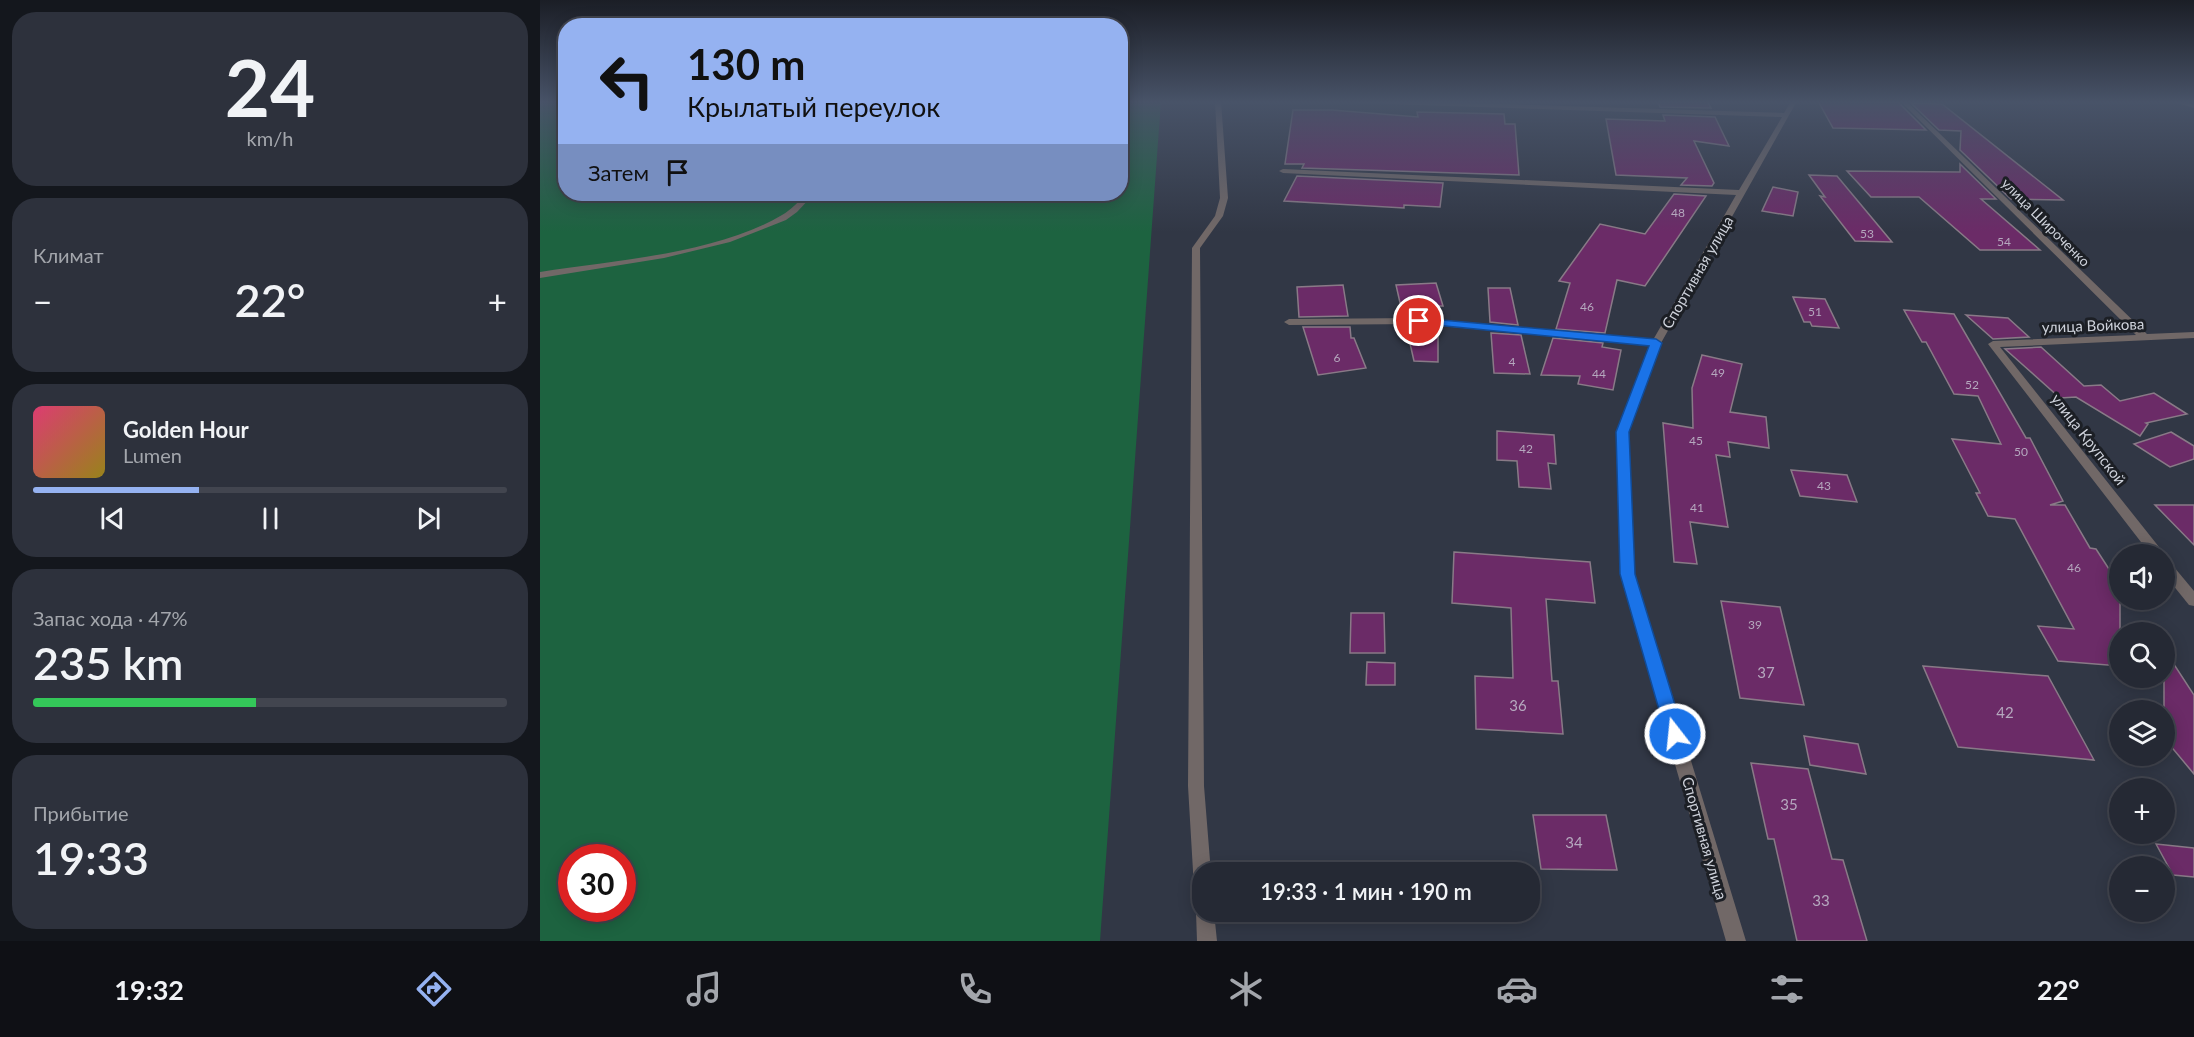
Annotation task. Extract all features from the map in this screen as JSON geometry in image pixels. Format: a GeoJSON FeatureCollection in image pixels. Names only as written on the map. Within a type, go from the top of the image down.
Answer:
{"type":"FeatureCollection","features":[{"type":"Feature","properties":{"kind":"street"},"geometry":{"type":"LineString","coordinates":[[1201,862],[1196,786],[1196,248],[1219,216],[1224,198],[1221,145]]}},
{"type":"Feature","properties":{"kind":"street","name":"Спортивная улица"},"geometry":{"type":"LineString","coordinates":[[1736,941],[1628,574],[1622,432],[1656,343],[1770,145]]}},
{"type":"Feature","properties":{"kind":"street","name":"улица Широченко"},"geometry":{"type":"LineString","coordinates":[[1949,145],[2145,338]]}},
{"type":"Feature","properties":{"kind":"street"},"geometry":{"type":"LineString","coordinates":[[1283,171],[1743,193]]}},
{"type":"Feature","properties":{"kind":"street"},"geometry":{"type":"LineString","coordinates":[[540,275],[686,250],[742,236],[785,217],[802,201]]}},
{"type":"Feature","properties":{"kind":"street"},"geometry":{"type":"LineString","coordinates":[[1289,322],[1419,321],[1656,343]]}},
{"type":"Feature","properties":{"kind":"street","name":"улица Войкова"},"geometry":{"type":"LineString","coordinates":[[1993,344],[2194,335]]}},
{"type":"Feature","properties":{"kind":"street","name":"улица Крупской"},"geometry":{"type":"LineString","coordinates":[[1993,344],[2149,544]]}},
{"type":"Feature","properties":{"kind":"street"},"geometry":{"type":"LineString","coordinates":[[2175,578],[2194,601]]}},
{"type":"Feature","properties":{"kind":"street"},"geometry":{"type":"LineString","coordinates":[[1206,922],[1207,941]]}},
{"type":"Feature","properties":{"kind":"green space"},"geometry":{"type":"Polygon","coordinates":[[[540,145],[558,145],[558,201],[1128,201],[1128,145],[1158,145],[1100,941],[540,941],[540,145]]]}},
{"type":"Feature","properties":{"kind":"building"},"geometry":{"type":"Polygon","coordinates":[[[1288,145],[1517,145],[1519,175],[1302,168],[1304,164],[1285,164],[1288,145]]]}},
{"type":"Feature","properties":{"kind":"building"},"geometry":{"type":"Polygon","coordinates":[[[1611,145],[1696,145],[1714,183],[1712,186],[1681,185],[1687,178],[1616,175],[1611,145]]]}},
{"type":"Feature","properties":{"kind":"building"},"geometry":{"type":"Polygon","coordinates":[[[1960,145],[1994,145],[2063,200],[2011,199],[1960,150],[1960,145]]]}},
{"type":"Feature","properties":{"kind":"building"},"geometry":{"type":"Polygon","coordinates":[[[1960,164],[1996,199],[1981,199],[2040,250],[1980,250],[1919,197],[1871,197],[1847,171],[1960,172],[1960,164]]]}},
{"type":"Feature","properties":{"kind":"building"},"geometry":{"type":"Polygon","coordinates":[[[1809,175],[1837,176],[1892,242],[1855,241],[1820,196],[1825,197],[1809,175]]]}},
{"type":"Feature","properties":{"kind":"building"},"geometry":{"type":"Polygon","coordinates":[[[1297,176],[1443,183],[1440,207],[1404,205],[1404,208],[1284,201],[1297,176]]]}},
{"type":"Feature","properties":{"kind":"building"},"geometry":{"type":"Polygon","coordinates":[[[1773,187],[1798,192],[1793,216],[1762,211],[1773,187]]]}},
{"type":"Feature","properties":{"kind":"building"},"geometry":{"type":"Polygon","coordinates":[[[1674,194],[1706,196],[1645,286],[1617,280],[1605,333],[1556,329],[1570,283],[1559,281],[1600,224],[1645,234],[1674,194]]]}},
{"type":"Feature","properties":{"kind":"building"},"geometry":{"type":"Polygon","coordinates":[[[1436,283],[1443,306],[1439,306],[1438,318],[1403,316],[1396,285],[1436,283]]]}},
{"type":"Feature","properties":{"kind":"building"},"geometry":{"type":"Polygon","coordinates":[[[1343,285],[1348,316],[1299,317],[1297,287],[1343,285]]]}},
{"type":"Feature","properties":{"kind":"building"},"geometry":{"type":"Polygon","coordinates":[[[1488,288],[1510,288],[1518,325],[1490,322],[1488,288]]]}},
{"type":"Feature","properties":{"kind":"building"},"geometry":{"type":"Polygon","coordinates":[[[1793,297],[1825,299],[1839,328],[1812,326],[1810,322],[1804,322],[1793,297]]]}},
{"type":"Feature","properties":{"kind":"building"},"geometry":{"type":"Polygon","coordinates":[[[1904,310],[1954,314],[2026,438],[2030,438],[2063,501],[2050,505],[2065,505],[2090,548],[2096,549],[2109,569],[2109,610],[2120,610],[2120,622],[2109,622],[2109,665],[2058,661],[2038,626],[2074,629],[2015,519],[1988,516],[1976,493],[1980,493],[1952,439],[2001,444],[1978,396],[1954,394],[1926,342],[1922,342],[1904,310]]]}},
{"type":"Feature","properties":{"kind":"building"},"geometry":{"type":"Polygon","coordinates":[[[1966,315],[2008,318],[2029,337],[1993,339],[1966,315]]]}},
{"type":"Feature","properties":{"kind":"building"},"geometry":{"type":"Polygon","coordinates":[[[1406,326],[1438,328],[1438,362],[1414,361],[1406,326]]]}},
{"type":"Feature","properties":{"kind":"building"},"geometry":{"type":"Polygon","coordinates":[[[1303,327],[1350,327],[1351,338],[1354,338],[1366,368],[1318,375],[1303,327]]]}},
{"type":"Feature","properties":{"kind":"building"},"geometry":{"type":"Polygon","coordinates":[[[1491,333],[1521,335],[1530,374],[1494,373],[1491,333]]]}},
{"type":"Feature","properties":{"kind":"building"},"geometry":{"type":"Polygon","coordinates":[[[1553,338],[1603,343],[1602,347],[1621,350],[1613,390],[1578,384],[1580,376],[1541,375],[1553,338]]]}},
{"type":"Feature","properties":{"kind":"building"},"geometry":{"type":"Polygon","coordinates":[[[2041,347],[2084,386],[2101,385],[2120,401],[2154,393],[2187,414],[2146,423],[2148,424],[2140,436],[2076,397],[2060,398],[2005,349],[2041,347]]]}},
{"type":"Feature","properties":{"kind":"building"},"geometry":{"type":"Polygon","coordinates":[[[1702,355],[1742,364],[1730,412],[1766,417],[1769,448],[1728,442],[1730,457],[1716,455],[1728,527],[1690,522],[1697,564],[1674,562],[1663,423],[1693,428],[1692,388],[1702,355]]]}},
{"type":"Feature","properties":{"kind":"building"},"geometry":{"type":"Polygon","coordinates":[[[1497,431],[1554,435],[1556,464],[1548,463],[1551,489],[1519,487],[1517,461],[1497,460],[1497,431]]]}},
{"type":"Feature","properties":{"kind":"building"},"geometry":{"type":"Polygon","coordinates":[[[2171,432],[2194,446],[2194,459],[2170,467],[2134,444],[2171,432]]]}},
{"type":"Feature","properties":{"kind":"building"},"geometry":{"type":"Polygon","coordinates":[[[1791,470],[1847,475],[1857,502],[1800,496],[1791,470]]]}},
{"type":"Feature","properties":{"kind":"building"},"geometry":{"type":"Polygon","coordinates":[[[2155,505],[2194,505],[2194,545],[2155,505]]]}},
{"type":"Feature","properties":{"kind":"building"},"geometry":{"type":"Polygon","coordinates":[[[1454,552],[1590,562],[1595,603],[1546,599],[1552,681],[1558,681],[1563,734],[1476,729],[1475,676],[1513,678],[1511,608],[1452,603],[1454,552]]]}},
{"type":"Feature","properties":{"kind":"building"},"geometry":{"type":"Polygon","coordinates":[[[1721,601],[1780,607],[1804,705],[1740,698],[1721,601]]]}},
{"type":"Feature","properties":{"kind":"building"},"geometry":{"type":"Polygon","coordinates":[[[1351,613],[1384,613],[1385,653],[1350,653],[1351,613]]]}},
{"type":"Feature","properties":{"kind":"building"},"geometry":{"type":"Polygon","coordinates":[[[1367,662],[1395,663],[1395,685],[1366,685],[1367,662]]]}},
{"type":"Feature","properties":{"kind":"building"},"geometry":{"type":"Polygon","coordinates":[[[1923,666],[2048,676],[2094,760],[1958,747],[1923,666]]]}},
{"type":"Feature","properties":{"kind":"building"},"geometry":{"type":"Polygon","coordinates":[[[2175,666],[2194,695],[2194,774],[2175,751],[2175,700],[2164,700],[2164,688],[2175,688],[2175,666]]]}},
{"type":"Feature","properties":{"kind":"building"},"geometry":{"type":"Polygon","coordinates":[[[1804,736],[1858,744],[1866,774],[1810,765],[1804,736]]]}},
{"type":"Feature","properties":{"kind":"building"},"geometry":{"type":"Polygon","coordinates":[[[1751,763],[1808,769],[1832,859],[1843,860],[1867,941],[1797,941],[1774,839],[1768,839],[1751,763]]]}},
{"type":"Feature","properties":{"kind":"building"},"geometry":{"type":"Polygon","coordinates":[[[1533,815],[1606,815],[1617,870],[1541,869],[1533,815]]]}},
{"type":"Feature","properties":{"kind":"building"},"geometry":{"type":"Polygon","coordinates":[[[2156,844],[2194,848],[2194,877],[2175,875],[2175,856],[2163,856],[2156,844]]]}},
{"type":"Feature","properties":{"kind":"route"},"geometry":{"type":"LineString","coordinates":[[1419,321],[1656,343],[1622,432],[1628,574],[1675,734]]}}]}
